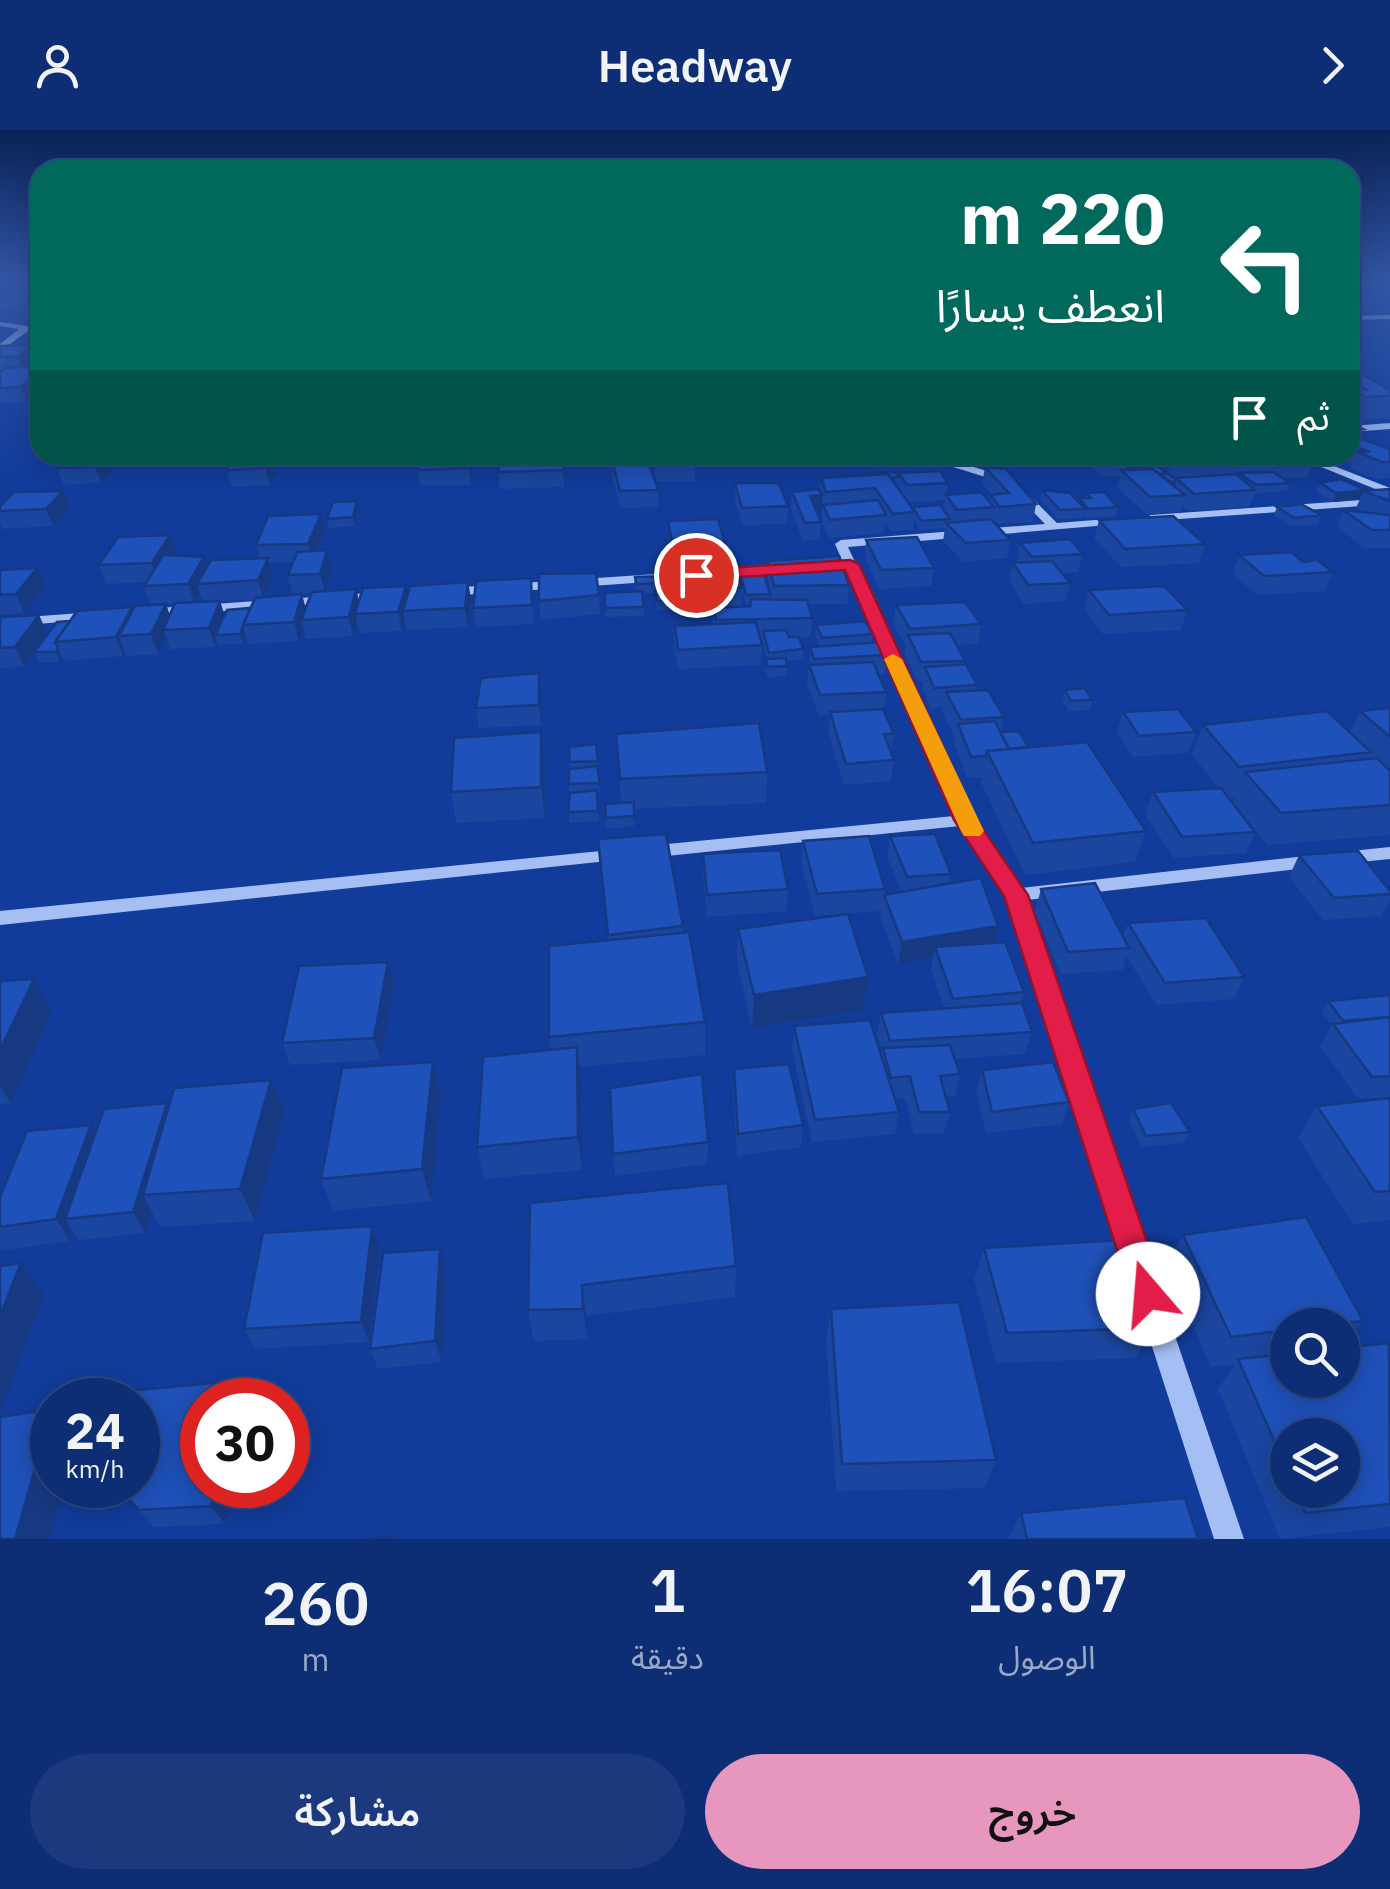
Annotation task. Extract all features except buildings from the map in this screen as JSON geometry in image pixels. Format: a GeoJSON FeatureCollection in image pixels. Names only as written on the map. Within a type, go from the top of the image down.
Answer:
{"type":"FeatureCollection","features":[{"type":"Feature","properties":{"kind":"street"},"geometry":{"type":"LineString","coordinates":[[1360,428],[1390,426]]}},
{"type":"Feature","properties":{"kind":"street"},"geometry":{"type":"LineString","coordinates":[[957,465],[1009,482],[1053,525]]}},
{"type":"Feature","properties":{"kind":"street"},"geometry":{"type":"LineString","coordinates":[[1322,465],[1390,492]]}},
{"type":"Feature","properties":{"kind":"street"},"geometry":{"type":"LineString","coordinates":[[1229,1539],[1016,895],[965,820],[841,565],[841,544],[1390,501]]}},
{"type":"Feature","properties":{"kind":"street"},"geometry":{"type":"LineString","coordinates":[[435,593],[811,567]]}},
{"type":"Feature","properties":{"kind":"street"},"geometry":{"type":"LineString","coordinates":[[138,613],[396,596]]}},
{"type":"Feature","properties":{"kind":"street"},"geometry":{"type":"LineString","coordinates":[[0,622],[119,614]]}},
{"type":"Feature","properties":{"kind":"street"},"geometry":{"type":"LineString","coordinates":[[0,918],[965,820]]}},
{"type":"Feature","properties":{"kind":"street"},"geometry":{"type":"LineString","coordinates":[[1016,895],[1390,853]]}},
{"type":"Feature","properties":{"kind":"slow traffic"},"geometry":{"type":"LineString","coordinates":[[893,659],[972,831]]}},
{"type":"Feature","properties":{"kind":"route"},"geometry":{"type":"LineString","coordinates":[[696,575],[850,564],[965,820],[1016,895],[1148,1294]]}}]}
